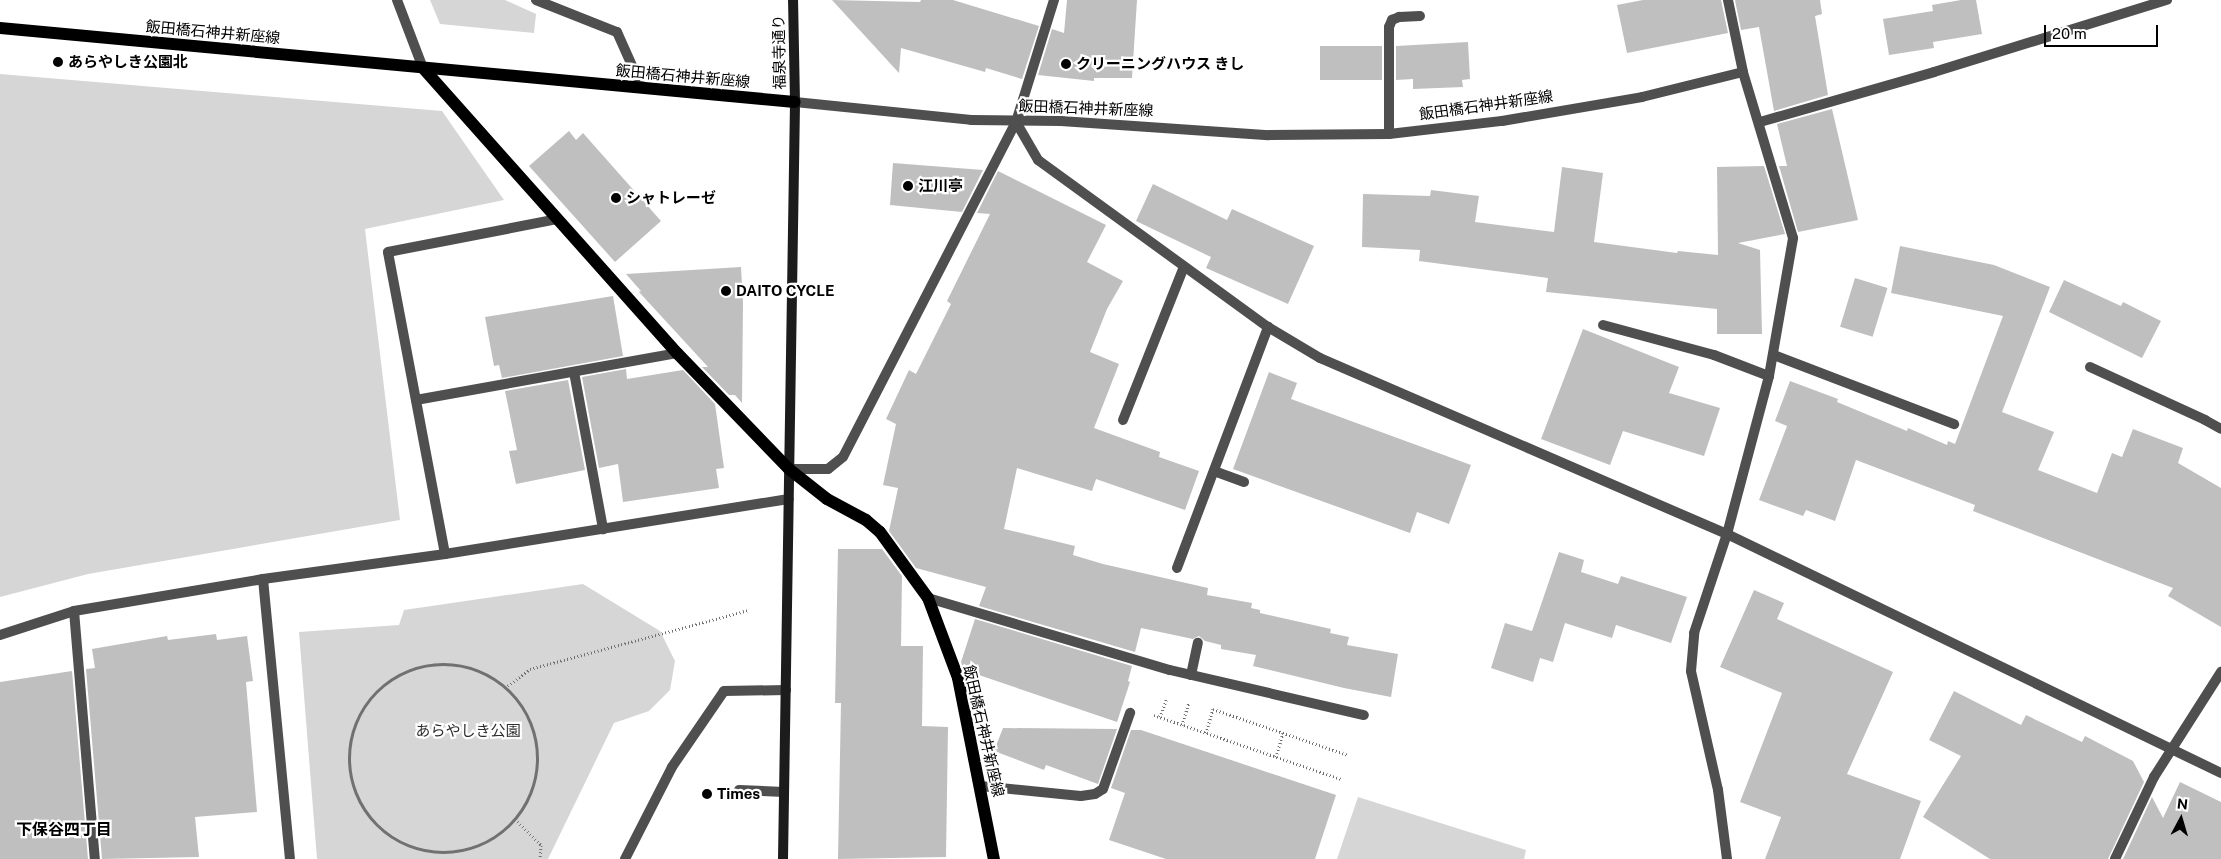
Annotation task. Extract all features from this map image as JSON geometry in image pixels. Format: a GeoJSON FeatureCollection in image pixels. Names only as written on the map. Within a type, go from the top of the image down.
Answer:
{"type":"FeatureCollection","features":[{"type":"Feature","properties":{"kind":"main road","name":"飯田橋石神井新座線"},"geometry":{"type":"LineString","coordinates":[[0,28],[795,102]]}},
{"type":"Feature","properties":{"kind":"main road","name":"飯田橋石神井新座線"},"geometry":{"type":"LineString","coordinates":[[423,68],[677,353],[789,469],[827,499],[866,520],[880,532],[928,598],[958,678],[994,859]]}},
{"type":"Feature","properties":{"kind":"street"},"geometry":{"type":"LineString","coordinates":[[397,0],[423,68]]}},
{"type":"Feature","properties":{"kind":"street"},"geometry":{"type":"LineString","coordinates":[[536,0],[618,32],[642,88]]}},
{"type":"Feature","properties":{"kind":"street","name":"福泉寺通り"},"geometry":{"type":"LineString","coordinates":[[783,859],[795,102],[793,0]]}},
{"type":"Feature","properties":{"kind":"street"},"geometry":{"type":"LineString","coordinates":[[789,469],[828,469],[843,457],[1016,122],[1054,0]]}},
{"type":"Feature","properties":{"kind":"street"},"geometry":{"type":"LineString","coordinates":[[1727,859],[1718,790],[1691,671],[1694,634],[1727,534],[1769,376],[1793,238],[1760,122],[1743,72],[1728,0]]}},
{"type":"Feature","properties":{"kind":"street"},"geometry":{"type":"LineString","coordinates":[[1760,122],[1934,72],[2167,0]]}},
{"type":"Feature","properties":{"kind":"street"},"geometry":{"type":"LineString","coordinates":[[1389,134],[1388,27],[1392,20],[1399,17],[1420,16]]}},
{"type":"Feature","properties":{"kind":"street","name":"飯田橋石神井新座線"},"geometry":{"type":"LineString","coordinates":[[795,102],[971,120],[1061,121],[1269,135],[1389,134],[1502,121],[1642,97],[1743,72]]}},
{"type":"Feature","properties":{"kind":"street"},"geometry":{"type":"LineString","coordinates":[[1016,122],[1038,160],[1268,327],[1320,358],[1727,534],[2221,773]]}},
{"type":"Feature","properties":{"kind":"street"},"geometry":{"type":"LineString","coordinates":[[445,554],[388,252],[556,219]]}},
{"type":"Feature","properties":{"kind":"street"},"geometry":{"type":"LineString","coordinates":[[1123,420],[1184,267]]}},
{"type":"Feature","properties":{"kind":"street"},"geometry":{"type":"LineString","coordinates":[[1603,325],[1714,355],[1769,376]]}},
{"type":"Feature","properties":{"kind":"street"},"geometry":{"type":"LineString","coordinates":[[1178,568],[1268,327]]}},
{"type":"Feature","properties":{"kind":"street"},"geometry":{"type":"LineString","coordinates":[[416,400],[677,353]]}},
{"type":"Feature","properties":{"kind":"street"},"geometry":{"type":"LineString","coordinates":[[1774,355],[1954,424]]}},
{"type":"Feature","properties":{"kind":"street"},"geometry":{"type":"LineString","coordinates":[[2090,367],[2205,420],[2221,430]]}},
{"type":"Feature","properties":{"kind":"street"},"geometry":{"type":"LineString","coordinates":[[574,372],[603,529]]}},
{"type":"Feature","properties":{"kind":"street"},"geometry":{"type":"LineString","coordinates":[[1214,471],[1244,482]]}},
{"type":"Feature","properties":{"kind":"street"},"geometry":{"type":"LineString","coordinates":[[0,635],[74,611],[263,579],[445,554],[789,499]]}},
{"type":"Feature","properties":{"kind":"street"},"geometry":{"type":"LineString","coordinates":[[263,579],[290,859]]}},
{"type":"Feature","properties":{"kind":"street"},"geometry":{"type":"LineString","coordinates":[[928,598],[1191,675],[1364,715]]}},
{"type":"Feature","properties":{"kind":"street"},"geometry":{"type":"LineString","coordinates":[[74,611],[95,859]]}},
{"type":"Feature","properties":{"kind":"street"},"geometry":{"type":"LineString","coordinates":[[1191,675],[1198,643]]}},
{"type":"Feature","properties":{"kind":"street"},"geometry":{"type":"LineString","coordinates":[[2116,859],[2154,777],[2221,672]]}},
{"type":"Feature","properties":{"kind":"street"},"geometry":{"type":"LineString","coordinates":[[625,859],[672,766],[724,691],[786,690]]}},
{"type":"Feature","properties":{"kind":"street"},"geometry":{"type":"LineString","coordinates":[[980,786],[1081,796],[1095,794],[1103,789],[1130,714]]}},
{"type":"Feature","properties":{"kind":"street"},"geometry":{"type":"LineString","coordinates":[[739,790],[784,792]]}},
{"type":"Feature","properties":{"kind":"path"},"geometry":{"type":"LineString","coordinates":[[505,688],[530,669],[748,610]]}},
{"type":"Feature","properties":{"kind":"path"},"geometry":{"type":"LineString","coordinates":[[448,664],[472,668],[493,678],[505,688],[512,693],[525,712],[534,734],[537,757],[535,781],[526,802],[515,819],[500,833],[483,844],[444,853],[424,851],[405,845],[384,832],[368,816],[355,795],[349,772],[348,748],[354,724],[365,703],[382,686],[402,673],[424,665],[448,664]]}},
{"type":"Feature","properties":{"kind":"path"},"geometry":{"type":"LineString","coordinates":[[1160,717],[1167,698]]}},
{"type":"Feature","properties":{"kind":"path"},"geometry":{"type":"LineString","coordinates":[[1182,725],[1189,702]]}},
{"type":"Feature","properties":{"kind":"path"},"geometry":{"type":"LineString","coordinates":[[1130,714],[1134,710],[1141,711],[1341,779]]}},
{"type":"Feature","properties":{"kind":"path"},"geometry":{"type":"LineString","coordinates":[[1206,733],[1213,710],[1348,755]]}},
{"type":"Feature","properties":{"kind":"path"},"geometry":{"type":"LineString","coordinates":[[1276,757],[1283,733]]}},
{"type":"Feature","properties":{"kind":"path"},"geometry":{"type":"LineString","coordinates":[[515,819],[541,845],[540,859]]}},
{"type":"Feature","properties":{"kind":"green space"},"geometry":{"type":"Polygon","coordinates":[[[430,0],[505,0],[536,14],[534,33],[440,24],[430,0]]]}},
{"type":"Feature","properties":{"kind":"green space"},"geometry":{"type":"Polygon","coordinates":[[[0,74],[442,111],[504,200],[365,229],[400,520],[88,574],[0,597],[0,74]]]}},
{"type":"Feature","properties":{"kind":"green space","name":"あらやしき公園"},"geometry":{"type":"Polygon","coordinates":[[[583,584],[660,631],[675,661],[670,690],[649,711],[614,723],[548,859],[317,859],[299,632],[399,625],[404,610],[583,584]]]}},
{"type":"Feature","properties":{"kind":"green space"},"geometry":{"type":"Polygon","coordinates":[[[1358,797],[1526,850],[1524,859],[1337,859],[1358,797]]]}},
{"type":"Feature","properties":{"kind":"building"},"geometry":{"type":"Polygon","coordinates":[[[832,0],[920,2],[921,0],[953,0],[1039,26],[1022,79],[986,68],[985,72],[901,48],[899,73],[832,0]]]}},
{"type":"Feature","properties":{"kind":"building"},"geometry":{"type":"Polygon","coordinates":[[[1067,0],[1137,0],[1132,78],[1094,78],[1094,81],[1038,75],[1052,29],[1064,33],[1067,0]]]}},
{"type":"Feature","properties":{"kind":"building"},"geometry":{"type":"Polygon","coordinates":[[[1643,0],[1721,0],[1728,33],[1627,53],[1617,5],[1643,0]]]}},
{"type":"Feature","properties":{"kind":"building"},"geometry":{"type":"Polygon","coordinates":[[[1735,0],[1820,0],[1822,14],[1815,16],[1828,95],[1774,111],[1759,27],[1741,30],[1735,0]]]}},
{"type":"Feature","properties":{"kind":"building"},"geometry":{"type":"Polygon","coordinates":[[[1961,0],[1976,0],[1982,34],[1933,42],[1934,48],[1889,55],[1883,19],[1933,11],[1932,5],[1961,0]]]}},
{"type":"Feature","properties":{"kind":"building"},"geometry":{"type":"Polygon","coordinates":[[[1468,42],[1470,79],[1462,80],[1463,87],[1413,89],[1413,79],[1396,80],[1396,46],[1468,42]]]}},
{"type":"Feature","properties":{"kind":"building"},"geometry":{"type":"Polygon","coordinates":[[[1320,46],[1382,46],[1382,80],[1320,80],[1320,46]]]}},
{"type":"Feature","properties":{"kind":"building"},"geometry":{"type":"Polygon","coordinates":[[[1832,109],[1858,220],[1798,232],[1779,166],[1787,166],[1777,124],[1832,109]]]}},
{"type":"Feature","properties":{"kind":"building"},"geometry":{"type":"Polygon","coordinates":[[[569,131],[576,140],[583,133],[661,221],[615,262],[529,166],[569,131]]]}},
{"type":"Feature","properties":{"kind":"building"},"geometry":{"type":"Polygon","coordinates":[[[893,163],[983,170],[962,212],[890,205],[893,163]]]}},
{"type":"Feature","properties":{"kind":"building"},"geometry":{"type":"Polygon","coordinates":[[[1764,166],[1785,234],[1738,243],[1760,250],[1762,334],[1717,334],[1717,309],[1546,292],[1548,278],[1419,261],[1420,250],[1362,247],[1363,194],[1430,196],[1431,190],[1479,196],[1475,222],[1554,232],[1562,167],[1603,173],[1594,242],[1677,253],[1678,251],[1718,255],[1717,167],[1764,166]]]}},
{"type":"Feature","properties":{"kind":"building"},"geometry":{"type":"Polygon","coordinates":[[[998,171],[1106,225],[1087,262],[1123,281],[1107,309],[1090,352],[1119,364],[1094,428],[1160,452],[1159,457],[1199,471],[1185,510],[1096,479],[1092,491],[1017,468],[1004,529],[1075,546],[1073,555],[1103,564],[1208,588],[1207,595],[1252,603],[1251,608],[1260,610],[1260,613],[1331,629],[1330,633],[1349,637],[1347,645],[1398,654],[1391,697],[1344,688],[1253,666],[1256,655],[1221,649],[1221,645],[1205,641],[1199,636],[1193,639],[1141,628],[1135,652],[979,606],[986,587],[916,568],[889,531],[898,488],[883,485],[896,424],[886,419],[909,370],[916,374],[951,304],[947,301],[990,214],[977,213],[998,171]]]}},
{"type":"Feature","properties":{"kind":"building"},"geometry":{"type":"Polygon","coordinates":[[[1153,184],[1227,220],[1232,209],[1314,246],[1288,304],[1206,268],[1211,257],[1136,221],[1153,184]]]}},
{"type":"Feature","properties":{"kind":"building"},"geometry":{"type":"Polygon","coordinates":[[[1900,246],[1994,265],[2050,287],[2002,412],[2054,432],[2038,470],[2097,493],[2112,453],[2122,457],[2133,429],[2183,448],[2178,463],[2221,488],[2221,627],[2168,596],[2173,588],[1973,511],[1975,505],[1856,460],[1835,521],[1806,510],[1803,516],[1759,500],[1787,426],[1775,421],[1790,381],[1838,399],[1837,402],[1907,431],[1908,428],[1947,445],[1948,441],[1955,444],[2003,316],[1891,293],[1900,246]]]}},
{"type":"Feature","properties":{"kind":"building"},"geometry":{"type":"Polygon","coordinates":[[[741,267],[743,303],[742,403],[735,395],[729,395],[702,367],[708,367],[639,292],[641,291],[626,274],[741,267]]]}},
{"type":"Feature","properties":{"kind":"building"},"geometry":{"type":"Polygon","coordinates":[[[1855,278],[1888,288],[1873,337],[1840,327],[1855,278]]]}},
{"type":"Feature","properties":{"kind":"building"},"geometry":{"type":"Polygon","coordinates":[[[2064,280],[2121,306],[2123,302],[2161,321],[2142,358],[2049,312],[2064,280]]]}},
{"type":"Feature","properties":{"kind":"building"},"geometry":{"type":"Polygon","coordinates":[[[613,296],[623,356],[502,378],[499,365],[494,366],[485,317],[613,296]]]}},
{"type":"Feature","properties":{"kind":"building"},"geometry":{"type":"Polygon","coordinates":[[[1583,329],[1679,367],[1669,393],[1720,408],[1704,456],[1623,431],[1610,465],[1541,439],[1583,329]]]}},
{"type":"Feature","properties":{"kind":"building"},"geometry":{"type":"Polygon","coordinates":[[[626,369],[627,379],[683,370],[715,404],[724,468],[716,469],[719,488],[623,502],[618,464],[599,468],[582,377],[626,369]]]}},
{"type":"Feature","properties":{"kind":"building"},"geometry":{"type":"Polygon","coordinates":[[[1269,372],[1297,383],[1291,399],[1471,465],[1449,524],[1417,512],[1410,533],[1233,469],[1269,372]]]}},
{"type":"Feature","properties":{"kind":"building"},"geometry":{"type":"Polygon","coordinates":[[[568,380],[585,470],[516,484],[509,451],[517,450],[505,391],[568,380]]]}},
{"type":"Feature","properties":{"kind":"building"},"geometry":{"type":"Polygon","coordinates":[[[838,549],[882,549],[902,576],[901,646],[923,646],[922,726],[948,727],[946,857],[838,859],[841,703],[835,703],[838,549]]]}},
{"type":"Feature","properties":{"kind":"building"},"geometry":{"type":"Polygon","coordinates":[[[1559,552],[1584,560],[1581,572],[1618,584],[1621,576],[1687,597],[1671,643],[1616,625],[1612,638],[1565,623],[1553,662],[1540,658],[1533,682],[1491,668],[1505,623],[1532,631],[1559,552]]]}},
{"type":"Feature","properties":{"kind":"building"},"geometry":{"type":"Polygon","coordinates":[[[1754,590],[1784,603],[1777,619],[1893,672],[1847,774],[1921,801],[1900,859],[1765,859],[1781,817],[1740,802],[1782,693],[1720,667],[1754,590]]]}},
{"type":"Feature","properties":{"kind":"building"},"geometry":{"type":"Polygon","coordinates":[[[975,619],[1132,666],[1128,681],[1130,682],[1117,722],[964,670],[961,662],[975,619]]]}},
{"type":"Feature","properties":{"kind":"building"},"geometry":{"type":"Polygon","coordinates":[[[216,634],[217,640],[247,636],[253,681],[246,682],[257,812],[195,817],[199,857],[102,859],[86,669],[95,668],[92,649],[167,636],[168,640],[216,634]]]}},
{"type":"Feature","properties":{"kind":"building"},"geometry":{"type":"Polygon","coordinates":[[[72,671],[88,859],[0,859],[0,682],[72,671]]]}},
{"type":"Feature","properties":{"kind":"building"},"geometry":{"type":"Polygon","coordinates":[[[1954,691],[2021,725],[2026,715],[2082,742],[2085,736],[2133,761],[2144,782],[2108,859],[1990,859],[1923,817],[1961,756],[1929,740],[1954,691]]]}},
{"type":"Feature","properties":{"kind":"building"},"geometry":{"type":"Polygon","coordinates":[[[1003,728],[1117,729],[1098,784],[1046,765],[1044,770],[994,751],[1003,728]]]}},
{"type":"Feature","properties":{"kind":"building"},"geometry":{"type":"Polygon","coordinates":[[[1131,730],[1141,730],[1336,795],[1315,859],[1166,859],[1109,840],[1125,793],[1111,788],[1131,730]]]}},
{"type":"Feature","properties":{"kind":"building"},"geometry":{"type":"Polygon","coordinates":[[[2180,782],[2221,802],[2221,859],[2123,859],[2152,797],[2163,818],[2180,782]]]}},
{"type":"Feature","properties":{"kind":"place","name":"あらやしき公園北"},"geometry":{"type":"Point","coordinates":[58,62]}},
{"type":"Feature","properties":{"kind":"place","name":"クリーニングハウス きし"},"geometry":{"type":"Point","coordinates":[1066,64]}},
{"type":"Feature","properties":{"kind":"place","name":"江川亭"},"geometry":{"type":"Point","coordinates":[908,186]}},
{"type":"Feature","properties":{"kind":"place","name":"シャトレーゼ"},"geometry":{"type":"Point","coordinates":[616,198]}},
{"type":"Feature","properties":{"kind":"place","name":"DAITO CYCLE"},"geometry":{"type":"Point","coordinates":[726,291]}},
{"type":"Feature","properties":{"kind":"place","name":"Times"},"geometry":{"type":"Point","coordinates":[707,794]}},
{"type":"Feature","properties":{"kind":"district","name":"下保谷四丁目"},"geometry":{"type":"Point","coordinates":[64,830]}}]}
